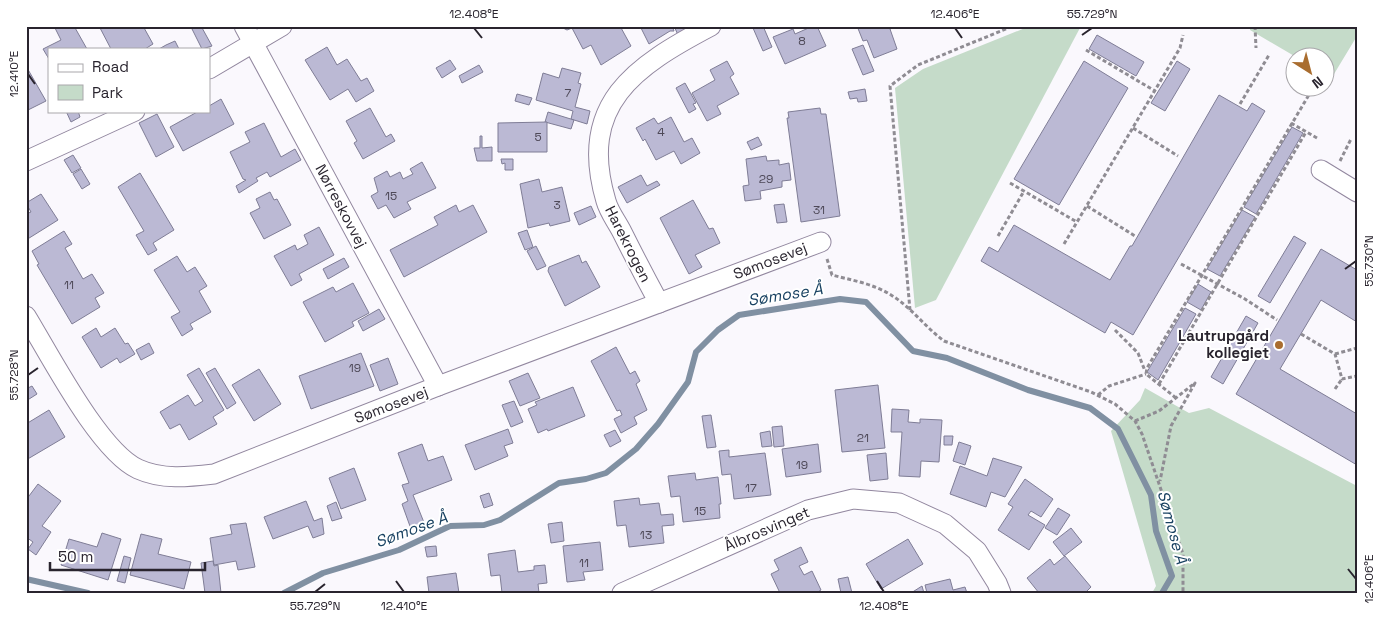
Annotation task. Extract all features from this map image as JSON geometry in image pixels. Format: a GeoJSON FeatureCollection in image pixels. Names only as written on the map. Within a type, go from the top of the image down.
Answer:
{"type":"FeatureCollection","features":[{"type":"Feature","properties":{"kind":"street","name":"Nørreskovvej"},"geometry":{"type":"LineString","coordinates":[[244,26],[438,386]]}},
{"type":"Feature","properties":{"kind":"street"},"geometry":{"type":"LineString","coordinates":[[210,68],[282,26]]}},
{"type":"Feature","properties":{"kind":"street","name":"Harekrogen"},"geometry":{"type":"LineString","coordinates":[[659,303],[606,203],[599,166],[599,140],[610,103],[633,75],[664,51],[711,26]]}},
{"type":"Feature","properties":{"kind":"street"},"geometry":{"type":"LineString","coordinates":[[26,161],[133,112]]}},
{"type":"Feature","properties":{"kind":"street"},"geometry":{"type":"LineString","coordinates":[[1321,170],[1357,192]]}},
{"type":"Feature","properties":{"kind":"street","name":"Sømosevej"},"geometry":{"type":"LineString","coordinates":[[26,316],[101,438],[138,469],[177,478],[214,474],[438,386],[821,242]]}},
{"type":"Feature","properties":{"kind":"street","name":"Ålbrosvinget"},"geometry":{"type":"LineString","coordinates":[[622,593],[808,510],[853,499],[899,503],[945,524],[977,551],[1001,593]]}},
{"type":"Feature","properties":{"kind":"path"},"geometry":{"type":"LineString","coordinates":[[910,310],[890,86],[918,65],[1013,26]]}},
{"type":"Feature","properties":{"kind":"path"},"geometry":{"type":"LineString","coordinates":[[1255,26],[1256,48]]}},
{"type":"Feature","properties":{"kind":"path"},"geometry":{"type":"LineString","coordinates":[[1064,244],[1180,48],[1182,35]]}},
{"type":"Feature","properties":{"kind":"path"},"geometry":{"type":"LineString","coordinates":[[1086,50],[1155,91]]}},
{"type":"Feature","properties":{"kind":"path"},"geometry":{"type":"LineString","coordinates":[[1240,104],[1269,55]]}},
{"type":"Feature","properties":{"kind":"path"},"geometry":{"type":"LineString","coordinates":[[1098,396],[1109,386],[1146,373],[1201,275],[1307,98]]}},
{"type":"Feature","properties":{"kind":"path"},"geometry":{"type":"LineString","coordinates":[[1291,123],[1317,138]]}},
{"type":"Feature","properties":{"kind":"path"},"geometry":{"type":"LineString","coordinates":[[1133,128],[1178,156]]}},
{"type":"Feature","properties":{"kind":"path"},"geometry":{"type":"LineString","coordinates":[[1159,384],[1306,132]]}},
{"type":"Feature","properties":{"kind":"path"},"geometry":{"type":"LineString","coordinates":[[1342,156],[1351,139]]}},
{"type":"Feature","properties":{"kind":"path"},"geometry":{"type":"LineString","coordinates":[[1010,183],[1077,222]]}},
{"type":"Feature","properties":{"kind":"path"},"geometry":{"type":"LineString","coordinates":[[998,236],[1024,191]]}},
{"type":"Feature","properties":{"kind":"path"},"geometry":{"type":"LineString","coordinates":[[1087,206],[1135,236]]}},
{"type":"Feature","properties":{"kind":"path"},"geometry":{"type":"LineString","coordinates":[[821,242],[832,275],[873,286],[891,294],[910,310],[926,328],[944,341],[1098,396],[1114,404],[1135,421],[1142,434],[1160,482],[1183,554],[1183,593]]}},
{"type":"Feature","properties":{"kind":"path"},"geometry":{"type":"LineString","coordinates":[[1181,264],[1278,320]]}},
{"type":"Feature","properties":{"kind":"path"},"geometry":{"type":"LineString","coordinates":[[1116,330],[1138,353],[1146,373],[1176,398]]}},
{"type":"Feature","properties":{"kind":"path"},"geometry":{"type":"LineString","coordinates":[[1301,334],[1335,354],[1342,379],[1336,389]]}},
{"type":"Feature","properties":{"kind":"path"},"geometry":{"type":"LineString","coordinates":[[1335,354],[1357,348]]}},
{"type":"Feature","properties":{"kind":"path"},"geometry":{"type":"LineString","coordinates":[[1342,379],[1357,376]]}},
{"type":"Feature","properties":{"kind":"path"},"geometry":{"type":"LineString","coordinates":[[1135,421],[1160,411],[1195,383],[1171,426],[1160,482]]}},
{"type":"Feature","properties":{"kind":"green space"},"geometry":{"type":"Polygon","coordinates":[[[1030,26],[1081,26],[936,300],[915,308],[895,88],[923,69],[1030,26]]]}},
{"type":"Feature","properties":{"kind":"green space"},"geometry":{"type":"Polygon","coordinates":[[[1250,26],[1357,26],[1357,36],[1336,71],[1336,48],[1286,48],[1286,51],[1250,30],[1250,26]]]}},
{"type":"Feature","properties":{"kind":"green space"},"geometry":{"type":"Polygon","coordinates":[[[1145,388],[1189,413],[1209,408],[1357,486],[1357,593],[1152,593],[1156,586],[1111,431],[1140,400],[1145,388]]]}},
{"type":"Feature","properties":{"kind":"building"},"geometry":{"type":"Polygon","coordinates":[[[59,26],[74,26],[86,48],[48,48],[48,57],[43,49],[61,40],[55,28],[59,26]]]}},
{"type":"Feature","properties":{"kind":"building"},"geometry":{"type":"Polygon","coordinates":[[[99,26],[143,26],[153,44],[147,48],[110,48],[99,26]]]}},
{"type":"Feature","properties":{"kind":"building"},"geometry":{"type":"Polygon","coordinates":[[[201,26],[212,46],[202,48],[192,29],[201,26]]]}},
{"type":"Feature","properties":{"kind":"building"},"geometry":{"type":"Polygon","coordinates":[[[559,26],[620,26],[631,46],[601,65],[591,45],[583,49],[572,28],[567,30],[559,26]]]}},
{"type":"Feature","properties":{"kind":"building"},"geometry":{"type":"Polygon","coordinates":[[[640,26],[672,26],[674,31],[670,31],[649,44],[640,26]]]}},
{"type":"Feature","properties":{"kind":"building"},"geometry":{"type":"Polygon","coordinates":[[[674,26],[695,26],[678,35],[674,26]]]}},
{"type":"Feature","properties":{"kind":"building"},"geometry":{"type":"Polygon","coordinates":[[[763,26],[772,47],[763,51],[753,28],[763,26]]]}},
{"type":"Feature","properties":{"kind":"building"},"geometry":{"type":"Polygon","coordinates":[[[817,26],[826,46],[785,64],[773,37],[793,29],[795,34],[817,26]]]}},
{"type":"Feature","properties":{"kind":"building"},"geometry":{"type":"Polygon","coordinates":[[[857,26],[898,26],[890,29],[897,49],[874,58],[867,40],[863,41],[857,26]]]}},
{"type":"Feature","properties":{"kind":"building"},"geometry":{"type":"Polygon","coordinates":[[[1097,35],[1144,62],[1136,76],[1089,49],[1097,35]]]}},
{"type":"Feature","properties":{"kind":"building"},"geometry":{"type":"Polygon","coordinates":[[[175,41],[178,48],[161,48],[175,41]]]}},
{"type":"Feature","properties":{"kind":"building"},"geometry":{"type":"Polygon","coordinates":[[[863,45],[874,71],[863,75],[852,49],[863,45]]]}},
{"type":"Feature","properties":{"kind":"building"},"geometry":{"type":"Polygon","coordinates":[[[327,47],[337,65],[347,59],[361,81],[367,78],[374,91],[356,102],[348,89],[330,100],[305,60],[327,47]]]}},
{"type":"Feature","properties":{"kind":"building"},"geometry":{"type":"Polygon","coordinates":[[[450,60],[456,69],[442,78],[436,68],[450,60]]]}},
{"type":"Feature","properties":{"kind":"building"},"geometry":{"type":"Polygon","coordinates":[[[727,61],[734,74],[730,77],[739,94],[717,106],[721,114],[707,121],[692,93],[715,80],[710,70],[727,61]]]}},
{"type":"Feature","properties":{"kind":"building"},"geometry":{"type":"Polygon","coordinates":[[[1084,61],[1128,88],[1059,205],[1014,179],[1084,61]]]}},
{"type":"Feature","properties":{"kind":"building"},"geometry":{"type":"Polygon","coordinates":[[[1177,61],[1190,69],[1165,111],[1151,103],[1177,61]]]}},
{"type":"Feature","properties":{"kind":"building"},"geometry":{"type":"Polygon","coordinates":[[[479,65],[483,72],[462,83],[459,76],[479,65]]]}},
{"type":"Feature","properties":{"kind":"building"},"geometry":{"type":"Polygon","coordinates":[[[26,66],[46,101],[26,111],[26,66]]]}},
{"type":"Feature","properties":{"kind":"building"},"geometry":{"type":"Polygon","coordinates":[[[562,68],[581,73],[578,83],[581,84],[575,107],[590,111],[587,124],[571,119],[573,111],[536,100],[543,73],[559,78],[562,68]]]}},
{"type":"Feature","properties":{"kind":"building"},"geometry":{"type":"Polygon","coordinates":[[[685,83],[696,103],[693,104],[696,109],[689,113],[676,88],[685,83]]]}},
{"type":"Feature","properties":{"kind":"building"},"geometry":{"type":"Polygon","coordinates":[[[865,89],[867,101],[858,102],[857,98],[850,99],[848,92],[865,89]]]}},
{"type":"Feature","properties":{"kind":"building"},"geometry":{"type":"Polygon","coordinates":[[[517,94],[532,98],[529,105],[515,101],[517,94]]]}},
{"type":"Feature","properties":{"kind":"building"},"geometry":{"type":"Polygon","coordinates":[[[1219,95],[1247,111],[1252,103],[1265,111],[1133,335],[1111,322],[1105,333],[981,261],[989,247],[998,252],[1014,225],[1110,280],[1130,246],[1132,246],[1219,95]]]}},
{"type":"Feature","properties":{"kind":"building"},"geometry":{"type":"Polygon","coordinates":[[[221,99],[234,124],[183,151],[170,127],[197,112],[210,112],[210,105],[221,99]]]}},
{"type":"Feature","properties":{"kind":"building"},"geometry":{"type":"Polygon","coordinates":[[[370,108],[386,137],[391,134],[395,141],[363,159],[354,143],[357,141],[346,121],[370,108]]]}},
{"type":"Feature","properties":{"kind":"building"},"geometry":{"type":"Polygon","coordinates":[[[820,108],[821,114],[826,114],[840,216],[801,222],[787,118],[789,118],[788,112],[820,108]]]}},
{"type":"Feature","properties":{"kind":"building"},"geometry":{"type":"Polygon","coordinates":[[[66,112],[78,112],[80,117],[71,122],[66,112]]]}},
{"type":"Feature","properties":{"kind":"building"},"geometry":{"type":"Polygon","coordinates":[[[548,112],[574,120],[571,129],[545,122],[548,112]]]}},
{"type":"Feature","properties":{"kind":"building"},"geometry":{"type":"Polygon","coordinates":[[[157,114],[174,147],[156,157],[139,123],[157,114]]]}},
{"type":"Feature","properties":{"kind":"building"},"geometry":{"type":"Polygon","coordinates":[[[671,117],[684,142],[692,138],[700,153],[681,164],[674,151],[656,160],[645,139],[643,141],[636,128],[654,118],[658,124],[671,117]]]}},
{"type":"Feature","properties":{"kind":"building"},"geometry":{"type":"Polygon","coordinates":[[[547,122],[547,152],[498,152],[498,123],[547,122]]]}},
{"type":"Feature","properties":{"kind":"building"},"geometry":{"type":"Polygon","coordinates":[[[264,123],[281,157],[295,149],[301,160],[270,177],[267,172],[256,178],[258,181],[239,193],[236,186],[246,180],[243,179],[230,152],[250,142],[245,132],[264,123]]]}},
{"type":"Feature","properties":{"kind":"building"},"geometry":{"type":"Polygon","coordinates":[[[1292,127],[1303,133],[1256,214],[1244,207],[1292,127]]]}},
{"type":"Feature","properties":{"kind":"building"},"geometry":{"type":"Polygon","coordinates":[[[480,136],[482,136],[482,148],[492,147],[492,161],[477,161],[474,148],[480,148],[480,136]]]}},
{"type":"Feature","properties":{"kind":"building"},"geometry":{"type":"Polygon","coordinates":[[[758,137],[762,145],[751,150],[747,142],[758,137]]]}},
{"type":"Feature","properties":{"kind":"building"},"geometry":{"type":"Polygon","coordinates":[[[73,155],[81,168],[72,173],[64,160],[73,155]]]}},
{"type":"Feature","properties":{"kind":"building"},"geometry":{"type":"Polygon","coordinates":[[[766,156],[767,161],[779,160],[779,165],[789,163],[791,180],[782,181],[782,187],[760,191],[761,199],[745,201],[743,186],[749,185],[746,159],[766,156]]]}},
{"type":"Feature","properties":{"kind":"building"},"geometry":{"type":"Polygon","coordinates":[[[501,159],[513,159],[513,170],[505,170],[505,163],[502,164],[501,159]]]}},
{"type":"Feature","properties":{"kind":"building"},"geometry":{"type":"Polygon","coordinates":[[[422,162],[436,188],[407,202],[411,209],[394,218],[386,205],[378,209],[371,196],[378,192],[374,178],[387,171],[390,177],[400,172],[403,179],[413,174],[410,169],[422,162]]]}},
{"type":"Feature","properties":{"kind":"building"},"geometry":{"type":"Polygon","coordinates":[[[81,169],[90,184],[82,189],[73,174],[81,169]]]}},
{"type":"Feature","properties":{"kind":"building"},"geometry":{"type":"Polygon","coordinates":[[[140,173],[174,230],[153,243],[157,250],[148,255],[136,235],[144,231],[118,187],[140,173]]]}},
{"type":"Feature","properties":{"kind":"building"},"geometry":{"type":"Polygon","coordinates":[[[641,175],[647,186],[657,181],[660,185],[627,203],[618,187],[641,175]]]}},
{"type":"Feature","properties":{"kind":"building"},"geometry":{"type":"Polygon","coordinates":[[[539,179],[542,192],[562,187],[570,221],[550,226],[549,223],[528,228],[520,184],[539,179]]]}},
{"type":"Feature","properties":{"kind":"building"},"geometry":{"type":"Polygon","coordinates":[[[270,192],[274,200],[277,199],[291,225],[264,239],[250,213],[260,208],[256,199],[270,192]]]}},
{"type":"Feature","properties":{"kind":"building"},"geometry":{"type":"Polygon","coordinates":[[[41,194],[58,220],[26,240],[26,214],[31,212],[26,203],[41,194]]]}},
{"type":"Feature","properties":{"kind":"building"},"geometry":{"type":"Polygon","coordinates":[[[693,200],[709,229],[713,228],[720,243],[695,255],[702,267],[689,274],[660,218],[693,200]]]}},
{"type":"Feature","properties":{"kind":"building"},"geometry":{"type":"Polygon","coordinates":[[[784,204],[787,222],[777,223],[774,205],[784,204]]]}},
{"type":"Feature","properties":{"kind":"building"},"geometry":{"type":"Polygon","coordinates":[[[456,205],[459,212],[473,205],[487,232],[404,277],[390,250],[438,225],[434,217],[456,205]]]}},
{"type":"Feature","properties":{"kind":"building"},"geometry":{"type":"Polygon","coordinates":[[[591,206],[596,217],[579,225],[574,213],[591,206]]]}},
{"type":"Feature","properties":{"kind":"building"},"geometry":{"type":"Polygon","coordinates":[[[1242,210],[1255,217],[1220,276],[1207,269],[1242,210]]]}},
{"type":"Feature","properties":{"kind":"building"},"geometry":{"type":"Polygon","coordinates":[[[319,227],[334,255],[299,274],[302,280],[291,286],[274,256],[295,245],[297,250],[308,244],[304,235],[319,227]]]}},
{"type":"Feature","properties":{"kind":"building"},"geometry":{"type":"Polygon","coordinates":[[[527,230],[533,247],[525,250],[518,233],[527,230]]]}},
{"type":"Feature","properties":{"kind":"building"},"geometry":{"type":"Polygon","coordinates":[[[64,231],[72,244],[65,248],[83,279],[92,274],[104,293],[95,298],[100,307],[72,324],[37,265],[39,264],[32,251],[64,231]]]}},
{"type":"Feature","properties":{"kind":"building"},"geometry":{"type":"Polygon","coordinates":[[[1294,236],[1306,243],[1270,303],[1258,296],[1294,236]]]}},
{"type":"Feature","properties":{"kind":"building"},"geometry":{"type":"Polygon","coordinates":[[[536,246],[546,266],[537,270],[527,251],[536,246]]]}},
{"type":"Feature","properties":{"kind":"building","name":"Lautrupgård kollegiet"},"geometry":{"type":"Polygon","coordinates":[[[1321,249],[1357,270],[1357,322],[1321,300],[1280,369],[1357,414],[1357,465],[1236,394],[1321,249]]]}},
{"type":"Feature","properties":{"kind":"building"},"geometry":{"type":"Polygon","coordinates":[[[579,255],[582,263],[586,261],[600,287],[565,306],[548,271],[549,267],[579,255]]]}},
{"type":"Feature","properties":{"kind":"building"},"geometry":{"type":"Polygon","coordinates":[[[177,256],[187,272],[195,267],[207,286],[199,291],[211,312],[190,324],[193,329],[182,336],[171,317],[180,312],[154,270],[177,256]]]}},
{"type":"Feature","properties":{"kind":"building"},"geometry":{"type":"Polygon","coordinates":[[[344,258],[349,267],[328,279],[323,269],[344,258]]]}},
{"type":"Feature","properties":{"kind":"building"},"geometry":{"type":"Polygon","coordinates":[[[353,283],[369,313],[352,322],[354,326],[325,342],[303,302],[333,287],[336,292],[353,283]]]}},
{"type":"Feature","properties":{"kind":"building"},"geometry":{"type":"Polygon","coordinates":[[[1198,284],[1211,292],[1201,310],[1187,302],[1198,284]]]}},
{"type":"Feature","properties":{"kind":"building"},"geometry":{"type":"Polygon","coordinates":[[[1185,308],[1196,314],[1158,380],[1147,372],[1185,308]]]}},
{"type":"Feature","properties":{"kind":"building"},"geometry":{"type":"Polygon","coordinates":[[[379,309],[385,319],[363,331],[358,321],[379,309]]]}},
{"type":"Feature","properties":{"kind":"building"},"geometry":{"type":"Polygon","coordinates":[[[1246,316],[1258,323],[1223,384],[1211,377],[1246,316]]]}},
{"type":"Feature","properties":{"kind":"building"},"geometry":{"type":"Polygon","coordinates":[[[96,328],[101,337],[115,328],[125,344],[128,343],[135,354],[120,363],[117,358],[101,368],[82,337],[96,328]]]}},
{"type":"Feature","properties":{"kind":"building"},"geometry":{"type":"Polygon","coordinates":[[[149,343],[154,353],[141,360],[136,350],[149,343]]]}},
{"type":"Feature","properties":{"kind":"building"},"geometry":{"type":"Polygon","coordinates":[[[616,347],[630,374],[635,371],[640,381],[636,384],[647,410],[634,417],[637,424],[621,433],[614,419],[622,415],[620,410],[617,411],[591,361],[616,347]]]}},
{"type":"Feature","properties":{"kind":"building"},"geometry":{"type":"Polygon","coordinates":[[[361,353],[374,386],[311,409],[299,376],[361,353]]]}},
{"type":"Feature","properties":{"kind":"building"},"geometry":{"type":"Polygon","coordinates":[[[388,358],[398,384],[380,391],[370,365],[388,358]]]}},
{"type":"Feature","properties":{"kind":"building"},"geometry":{"type":"Polygon","coordinates":[[[199,368],[224,410],[213,417],[217,424],[189,440],[180,424],[170,429],[160,412],[188,395],[195,406],[203,401],[187,375],[199,368]]]}},
{"type":"Feature","properties":{"kind":"building"},"geometry":{"type":"Polygon","coordinates":[[[215,368],[236,403],[227,409],[206,373],[215,368]]]}},
{"type":"Feature","properties":{"kind":"building"},"geometry":{"type":"Polygon","coordinates":[[[259,369],[281,404],[254,421],[232,385],[259,369]]]}},
{"type":"Feature","properties":{"kind":"building"},"geometry":{"type":"Polygon","coordinates":[[[528,373],[540,398],[520,406],[509,381],[528,373]]]}},
{"type":"Feature","properties":{"kind":"building"},"geometry":{"type":"Polygon","coordinates":[[[878,385],[885,448],[842,452],[835,390],[878,385]]]}},
{"type":"Feature","properties":{"kind":"building"},"geometry":{"type":"Polygon","coordinates":[[[32,386],[37,394],[26,401],[26,389],[32,386]]]}},
{"type":"Feature","properties":{"kind":"building"},"geometry":{"type":"Polygon","coordinates":[[[573,387],[585,416],[548,431],[547,429],[538,433],[528,409],[537,405],[535,402],[573,387]]]}},
{"type":"Feature","properties":{"kind":"building"},"geometry":{"type":"Polygon","coordinates":[[[514,401],[523,422],[511,427],[502,405],[514,401]]]}},
{"type":"Feature","properties":{"kind":"building"},"geometry":{"type":"Polygon","coordinates":[[[892,409],[909,410],[908,422],[920,423],[920,419],[942,420],[939,462],[921,461],[920,477],[899,476],[902,432],[891,432],[892,409]]]}},
{"type":"Feature","properties":{"kind":"building"},"geometry":{"type":"Polygon","coordinates":[[[49,410],[65,437],[26,460],[26,424],[49,410]]]}},
{"type":"Feature","properties":{"kind":"building"},"geometry":{"type":"Polygon","coordinates":[[[711,415],[716,447],[707,448],[702,416],[711,415]]]}},
{"type":"Feature","properties":{"kind":"building"},"geometry":{"type":"Polygon","coordinates":[[[782,426],[784,446],[774,447],[772,427],[782,426]]]}},
{"type":"Feature","properties":{"kind":"building"},"geometry":{"type":"Polygon","coordinates":[[[508,429],[513,443],[504,446],[508,456],[475,470],[465,445],[508,429]]]}},
{"type":"Feature","properties":{"kind":"building"},"geometry":{"type":"Polygon","coordinates":[[[615,430],[621,441],[610,447],[604,435],[615,430]]]}},
{"type":"Feature","properties":{"kind":"building"},"geometry":{"type":"Polygon","coordinates":[[[770,431],[772,446],[762,447],[760,433],[770,431]]]}},
{"type":"Feature","properties":{"kind":"building"},"geometry":{"type":"Polygon","coordinates":[[[944,436],[953,436],[952,445],[944,445],[944,436]]]}},
{"type":"Feature","properties":{"kind":"building"},"geometry":{"type":"Polygon","coordinates":[[[959,442],[971,446],[965,465],[953,461],[959,442]]]}},
{"type":"Feature","properties":{"kind":"building"},"geometry":{"type":"Polygon","coordinates":[[[422,444],[428,461],[443,456],[452,480],[413,495],[425,525],[411,529],[402,504],[408,501],[402,485],[409,483],[398,453],[422,444]]]}},
{"type":"Feature","properties":{"kind":"building"},"geometry":{"type":"Polygon","coordinates":[[[818,444],[821,472],[786,477],[782,449],[818,444]]]}},
{"type":"Feature","properties":{"kind":"building"},"geometry":{"type":"Polygon","coordinates":[[[729,450],[729,457],[765,453],[771,495],[734,499],[731,474],[722,475],[719,451],[729,450]]]}},
{"type":"Feature","properties":{"kind":"building"},"geometry":{"type":"Polygon","coordinates":[[[886,453],[888,479],[870,481],[867,455],[886,453]]]}},
{"type":"Feature","properties":{"kind":"building"},"geometry":{"type":"Polygon","coordinates":[[[993,458],[1022,467],[1005,497],[991,492],[986,507],[950,494],[960,466],[987,476],[993,458]]]}},
{"type":"Feature","properties":{"kind":"building"},"geometry":{"type":"Polygon","coordinates":[[[354,468],[366,500],[341,509],[329,478],[354,468]]]}},
{"type":"Feature","properties":{"kind":"building"},"geometry":{"type":"Polygon","coordinates":[[[695,473],[696,480],[718,477],[721,504],[719,504],[720,518],[683,522],[680,496],[671,497],[668,476],[695,473]]]}},
{"type":"Feature","properties":{"kind":"building"},"geometry":{"type":"Polygon","coordinates":[[[1025,479],[1053,499],[1041,517],[1031,511],[1028,515],[1045,525],[1029,550],[998,530],[1013,507],[1008,504],[1025,479]]]}},
{"type":"Feature","properties":{"kind":"building"},"geometry":{"type":"Polygon","coordinates":[[[38,484],[61,501],[42,526],[51,532],[36,555],[28,549],[33,542],[26,537],[26,500],[38,484]]]}},
{"type":"Feature","properties":{"kind":"building"},"geometry":{"type":"Polygon","coordinates":[[[489,493],[493,505],[484,508],[480,496],[489,493]]]}},
{"type":"Feature","properties":{"kind":"building"},"geometry":{"type":"Polygon","coordinates":[[[639,498],[640,505],[659,503],[661,515],[673,514],[674,525],[662,526],[664,543],[629,547],[626,525],[617,526],[614,501],[639,498]]]}},
{"type":"Feature","properties":{"kind":"building"},"geometry":{"type":"Polygon","coordinates":[[[306,501],[314,521],[322,518],[324,534],[313,538],[308,526],[273,539],[264,517],[306,501]]]}},
{"type":"Feature","properties":{"kind":"building"},"geometry":{"type":"Polygon","coordinates":[[[336,502],[342,518],[332,521],[327,506],[336,502]]]}},
{"type":"Feature","properties":{"kind":"building"},"geometry":{"type":"Polygon","coordinates":[[[1058,508],[1070,515],[1057,535],[1045,528],[1058,508]]]}},
{"type":"Feature","properties":{"kind":"building"},"geometry":{"type":"Polygon","coordinates":[[[562,522],[564,541],[551,543],[548,524],[562,522]]]}},
{"type":"Feature","properties":{"kind":"building"},"geometry":{"type":"Polygon","coordinates":[[[246,523],[255,567],[238,570],[236,561],[214,565],[210,538],[232,534],[230,525],[246,523]]]}},
{"type":"Feature","properties":{"kind":"building"},"geometry":{"type":"Polygon","coordinates":[[[1071,528],[1082,542],[1064,556],[1053,542],[1071,528]]]}},
{"type":"Feature","properties":{"kind":"building"},"geometry":{"type":"Polygon","coordinates":[[[102,533],[121,539],[108,580],[61,565],[69,539],[97,547],[102,533]]]}},
{"type":"Feature","properties":{"kind":"building"},"geometry":{"type":"Polygon","coordinates":[[[141,534],[162,539],[158,554],[191,562],[184,589],[130,575],[141,534]]]}},
{"type":"Feature","properties":{"kind":"building"},"geometry":{"type":"Polygon","coordinates":[[[908,539],[923,564],[881,589],[866,564],[908,539]]]}},
{"type":"Feature","properties":{"kind":"building"},"geometry":{"type":"Polygon","coordinates":[[[600,542],[603,570],[583,572],[585,580],[567,582],[563,546],[600,542]]]}},
{"type":"Feature","properties":{"kind":"building"},"geometry":{"type":"Polygon","coordinates":[[[436,546],[437,556],[427,557],[425,547],[436,546]]]}},
{"type":"Feature","properties":{"kind":"building"},"geometry":{"type":"Polygon","coordinates":[[[801,547],[808,562],[799,566],[804,575],[812,571],[821,590],[816,593],[780,593],[771,574],[779,570],[774,560],[801,547]]]}},
{"type":"Feature","properties":{"kind":"building"},"geometry":{"type":"Polygon","coordinates":[[[515,550],[518,572],[534,570],[534,566],[545,565],[547,583],[538,584],[539,593],[502,593],[500,575],[491,576],[488,554],[515,550]]]}},
{"type":"Feature","properties":{"kind":"building"},"geometry":{"type":"Polygon","coordinates":[[[124,556],[131,558],[125,583],[117,581],[124,556]]]}},
{"type":"Feature","properties":{"kind":"building"},"geometry":{"type":"Polygon","coordinates":[[[1065,556],[1091,587],[1085,593],[1039,593],[1027,578],[1050,559],[1054,565],[1065,556]]]}},
{"type":"Feature","properties":{"kind":"building"},"geometry":{"type":"Polygon","coordinates":[[[213,561],[214,566],[218,565],[221,593],[205,593],[201,563],[213,561]]]}},
{"type":"Feature","properties":{"kind":"building"},"geometry":{"type":"Polygon","coordinates":[[[456,573],[459,593],[429,593],[427,577],[456,573]]]}},
{"type":"Feature","properties":{"kind":"building"},"geometry":{"type":"Polygon","coordinates":[[[848,577],[852,593],[841,593],[838,579],[848,577]]]}},
{"type":"Feature","properties":{"kind":"building"},"geometry":{"type":"Polygon","coordinates":[[[950,579],[953,590],[965,587],[967,593],[927,593],[925,585],[950,579]]]}},
{"type":"Feature","properties":{"kind":"building"},"geometry":{"type":"Polygon","coordinates":[[[922,586],[924,593],[911,593],[922,586]]]}},
{"type":"Feature","properties":{"kind":"waterway","name":"Sømose Å"},"geometry":{"type":"LineString","coordinates":[[284,593],[323,573],[399,550],[450,526],[484,525],[500,520],[559,483],[586,479],[606,473],[636,449],[658,424],[688,382],[696,352],[718,330],[739,315],[840,299],[866,302],[913,351],[947,358],[1028,390],[1090,408],[1118,429],[1151,495],[1156,531],[1172,576],[1162,593]]}},
{"type":"Feature","properties":{"kind":"waterway","name":"Sømose Å"},"geometry":{"type":"LineString","coordinates":[[26,579],[88,593]]}},
{"type":"Feature","properties":{"kind":"place","name":"Lautrupgård kollegiet"},"geometry":{"type":"Point","coordinates":[1279,345]}}]}
